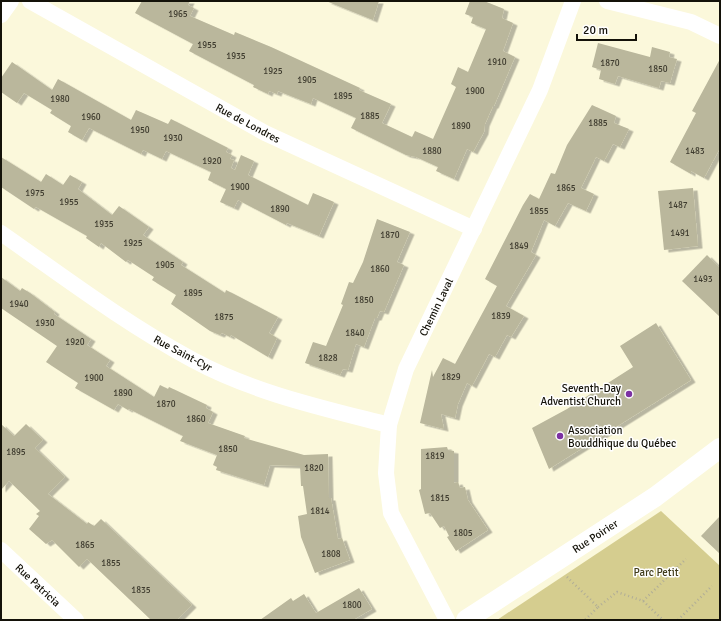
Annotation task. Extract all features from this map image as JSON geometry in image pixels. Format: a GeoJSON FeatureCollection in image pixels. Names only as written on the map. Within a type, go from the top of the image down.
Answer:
{"type":"FeatureCollection","features":[{"type":"Feature","properties":{"kind":"street"},"geometry":{"type":"LineString","coordinates":[[1,15],[11,1]]}},
{"type":"Feature","properties":{"kind":"street","name":"Rue de Londres"},"geometry":{"type":"LineString","coordinates":[[30,1],[265,133],[474,229]]}},
{"type":"Feature","properties":{"kind":"street","name":"Chemin Laval"},"geometry":{"type":"LineString","coordinates":[[447,620],[391,513],[386,473],[389,425],[406,369],[540,90],[573,1]]}},
{"type":"Feature","properties":{"kind":"street"},"geometry":{"type":"LineString","coordinates":[[607,1],[691,22],[720,36]]}},
{"type":"Feature","properties":{"kind":"street","name":"Rue Saint-Cyr"},"geometry":{"type":"LineString","coordinates":[[1,233],[115,312],[194,361],[249,385],[316,406],[389,425]]}},
{"type":"Feature","properties":{"kind":"street","name":"Rue Poirier"},"geometry":{"type":"LineString","coordinates":[[466,620],[655,497],[720,448]]}},
{"type":"Feature","properties":{"kind":"street","name":"Rue Patricia"},"geometry":{"type":"LineString","coordinates":[[1,550],[76,620]]}},
{"type":"Feature","properties":{"kind":"path"},"geometry":{"type":"LineString","coordinates":[[643,601],[686,559]]}},
{"type":"Feature","properties":{"kind":"path"},"geometry":{"type":"LineString","coordinates":[[552,563],[598,607]]}},
{"type":"Feature","properties":{"kind":"path"},"geometry":{"type":"LineString","coordinates":[[678,620],[712,586]]}},
{"type":"Feature","properties":{"kind":"path"},"geometry":{"type":"LineString","coordinates":[[585,620],[598,607],[617,592],[643,601],[663,620]]}},
{"type":"Feature","properties":{"kind":"green space","name":"Parc Petit"},"geometry":{"type":"Polygon","coordinates":[[[661,511],[720,566],[720,620],[497,620],[661,511]]]}},
{"type":"Feature","properties":{"kind":"building"},"geometry":{"type":"Polygon","coordinates":[[[142,1],[190,1],[188,5],[194,8],[190,16],[234,35],[235,32],[271,47],[391,104],[382,123],[412,137],[415,131],[433,139],[456,87],[451,84],[458,67],[468,72],[486,29],[471,23],[473,17],[465,14],[470,1],[484,1],[504,9],[502,18],[513,23],[503,51],[515,57],[485,124],[484,132],[473,152],[467,149],[454,179],[436,171],[438,167],[416,157],[406,155],[351,128],[356,118],[313,98],[311,104],[278,91],[277,94],[269,91],[268,94],[253,87],[254,85],[189,51],[193,44],[135,13],[142,1]]]}},
{"type":"Feature","properties":{"kind":"building"},"geometry":{"type":"Polygon","coordinates":[[[326,1],[379,1],[373,20],[326,1]]]}},
{"type":"Feature","properties":{"kind":"building"},"geometry":{"type":"Polygon","coordinates":[[[598,43],[650,57],[652,47],[670,52],[669,57],[677,59],[670,83],[661,81],[659,88],[618,76],[615,84],[599,79],[601,70],[592,67],[598,43]]]}},
{"type":"Feature","properties":{"kind":"building"},"geometry":{"type":"Polygon","coordinates":[[[720,59],[720,148],[704,178],[691,171],[691,174],[670,162],[696,113],[692,111],[720,59]]]}},
{"type":"Feature","properties":{"kind":"building"},"geometry":{"type":"Polygon","coordinates":[[[12,62],[52,90],[58,79],[131,120],[136,110],[168,124],[171,119],[228,148],[226,152],[232,155],[230,159],[234,160],[231,168],[235,170],[241,155],[254,161],[248,175],[308,205],[313,193],[334,202],[319,236],[287,223],[286,225],[238,200],[234,208],[220,202],[226,189],[208,180],[211,172],[166,151],[162,159],[143,150],[141,154],[89,128],[82,140],[68,132],[71,126],[50,113],[52,110],[24,93],[17,103],[1,92],[1,78],[12,62]]]}},
{"type":"Feature","properties":{"kind":"building"},"geometry":{"type":"Polygon","coordinates":[[[592,105],[616,116],[614,123],[629,129],[620,147],[613,144],[604,161],[596,157],[581,188],[594,194],[586,211],[568,203],[555,226],[544,220],[531,252],[536,255],[506,306],[524,316],[511,337],[507,335],[495,357],[489,354],[472,386],[467,383],[458,404],[455,418],[441,414],[444,429],[420,423],[432,370],[433,377],[443,358],[455,364],[497,286],[485,279],[523,205],[530,194],[539,199],[551,173],[555,174],[567,145],[592,105]]]}},
{"type":"Feature","properties":{"kind":"building"},"geometry":{"type":"Polygon","coordinates":[[[1,157],[41,182],[46,174],[63,185],[70,175],[82,182],[78,189],[112,215],[119,206],[149,227],[143,235],[183,262],[181,265],[225,293],[226,290],[278,317],[269,333],[277,338],[268,357],[231,335],[230,337],[222,333],[220,335],[210,331],[171,304],[176,295],[152,280],[154,277],[128,260],[126,262],[101,243],[99,247],[86,238],[87,236],[36,207],[34,209],[1,187],[1,157]]]}},
{"type":"Feature","properties":{"kind":"building"},"geometry":{"type":"Polygon","coordinates":[[[693,188],[698,246],[664,250],[658,191],[693,188]]]}},
{"type":"Feature","properties":{"kind":"building"},"geometry":{"type":"Polygon","coordinates":[[[377,219],[410,232],[397,262],[404,265],[384,312],[380,311],[377,318],[375,318],[364,347],[356,344],[348,370],[343,369],[340,375],[305,363],[313,342],[326,346],[343,305],[341,304],[349,282],[353,283],[363,262],[377,219]]]}},
{"type":"Feature","properties":{"kind":"building"},"geometry":{"type":"Polygon","coordinates":[[[707,255],[720,268],[720,317],[682,281],[707,255]]]}},
{"type":"Feature","properties":{"kind":"building"},"geometry":{"type":"Polygon","coordinates":[[[1,277],[20,291],[22,288],[30,293],[55,312],[54,314],[91,339],[87,345],[110,360],[106,366],[154,397],[160,385],[168,389],[169,387],[207,405],[206,408],[213,412],[208,423],[245,436],[244,438],[304,455],[328,454],[329,498],[331,498],[338,539],[342,538],[350,560],[315,573],[301,537],[298,516],[307,514],[303,486],[301,486],[300,466],[270,465],[264,485],[216,470],[217,467],[213,465],[217,455],[180,441],[183,436],[129,409],[128,410],[118,404],[114,410],[75,388],[78,383],[46,362],[57,346],[1,308],[1,277]]]}},
{"type":"Feature","properties":{"kind":"building","name":"Seventh-Day Adventist Church"},"geometry":{"type":"Polygon","coordinates":[[[656,323],[691,380],[549,469],[532,428],[567,409],[633,367],[620,346],[656,323]]]}},
{"type":"Feature","properties":{"kind":"building"},"geometry":{"type":"Polygon","coordinates":[[[1,424],[14,436],[26,424],[43,440],[35,448],[65,477],[48,494],[87,524],[88,522],[94,526],[101,519],[192,605],[177,620],[151,620],[87,559],[79,567],[52,540],[46,544],[29,529],[39,516],[36,514],[40,511],[9,481],[1,490],[1,424]]]}},
{"type":"Feature","properties":{"kind":"building"},"geometry":{"type":"Polygon","coordinates":[[[447,447],[448,450],[454,451],[454,483],[458,482],[460,488],[465,487],[468,500],[488,530],[456,551],[447,537],[449,536],[444,526],[440,528],[430,513],[425,514],[419,490],[421,489],[421,449],[447,447]]]}},
{"type":"Feature","properties":{"kind":"building"},"geometry":{"type":"Polygon","coordinates":[[[720,516],[720,554],[701,536],[720,516]]]}},
{"type":"Feature","properties":{"kind":"building"},"geometry":{"type":"Polygon","coordinates":[[[359,588],[372,609],[353,620],[260,620],[291,598],[293,601],[304,594],[316,613],[359,588]]]}},
{"type":"Feature","properties":{"kind":"place","name":"Seventh-Day Adventist Church"},"geometry":{"type":"Point","coordinates":[629,394]}},
{"type":"Feature","properties":{"kind":"place","name":"Association Bouddhique du Québec"},"geometry":{"type":"Point","coordinates":[560,436]}}]}
